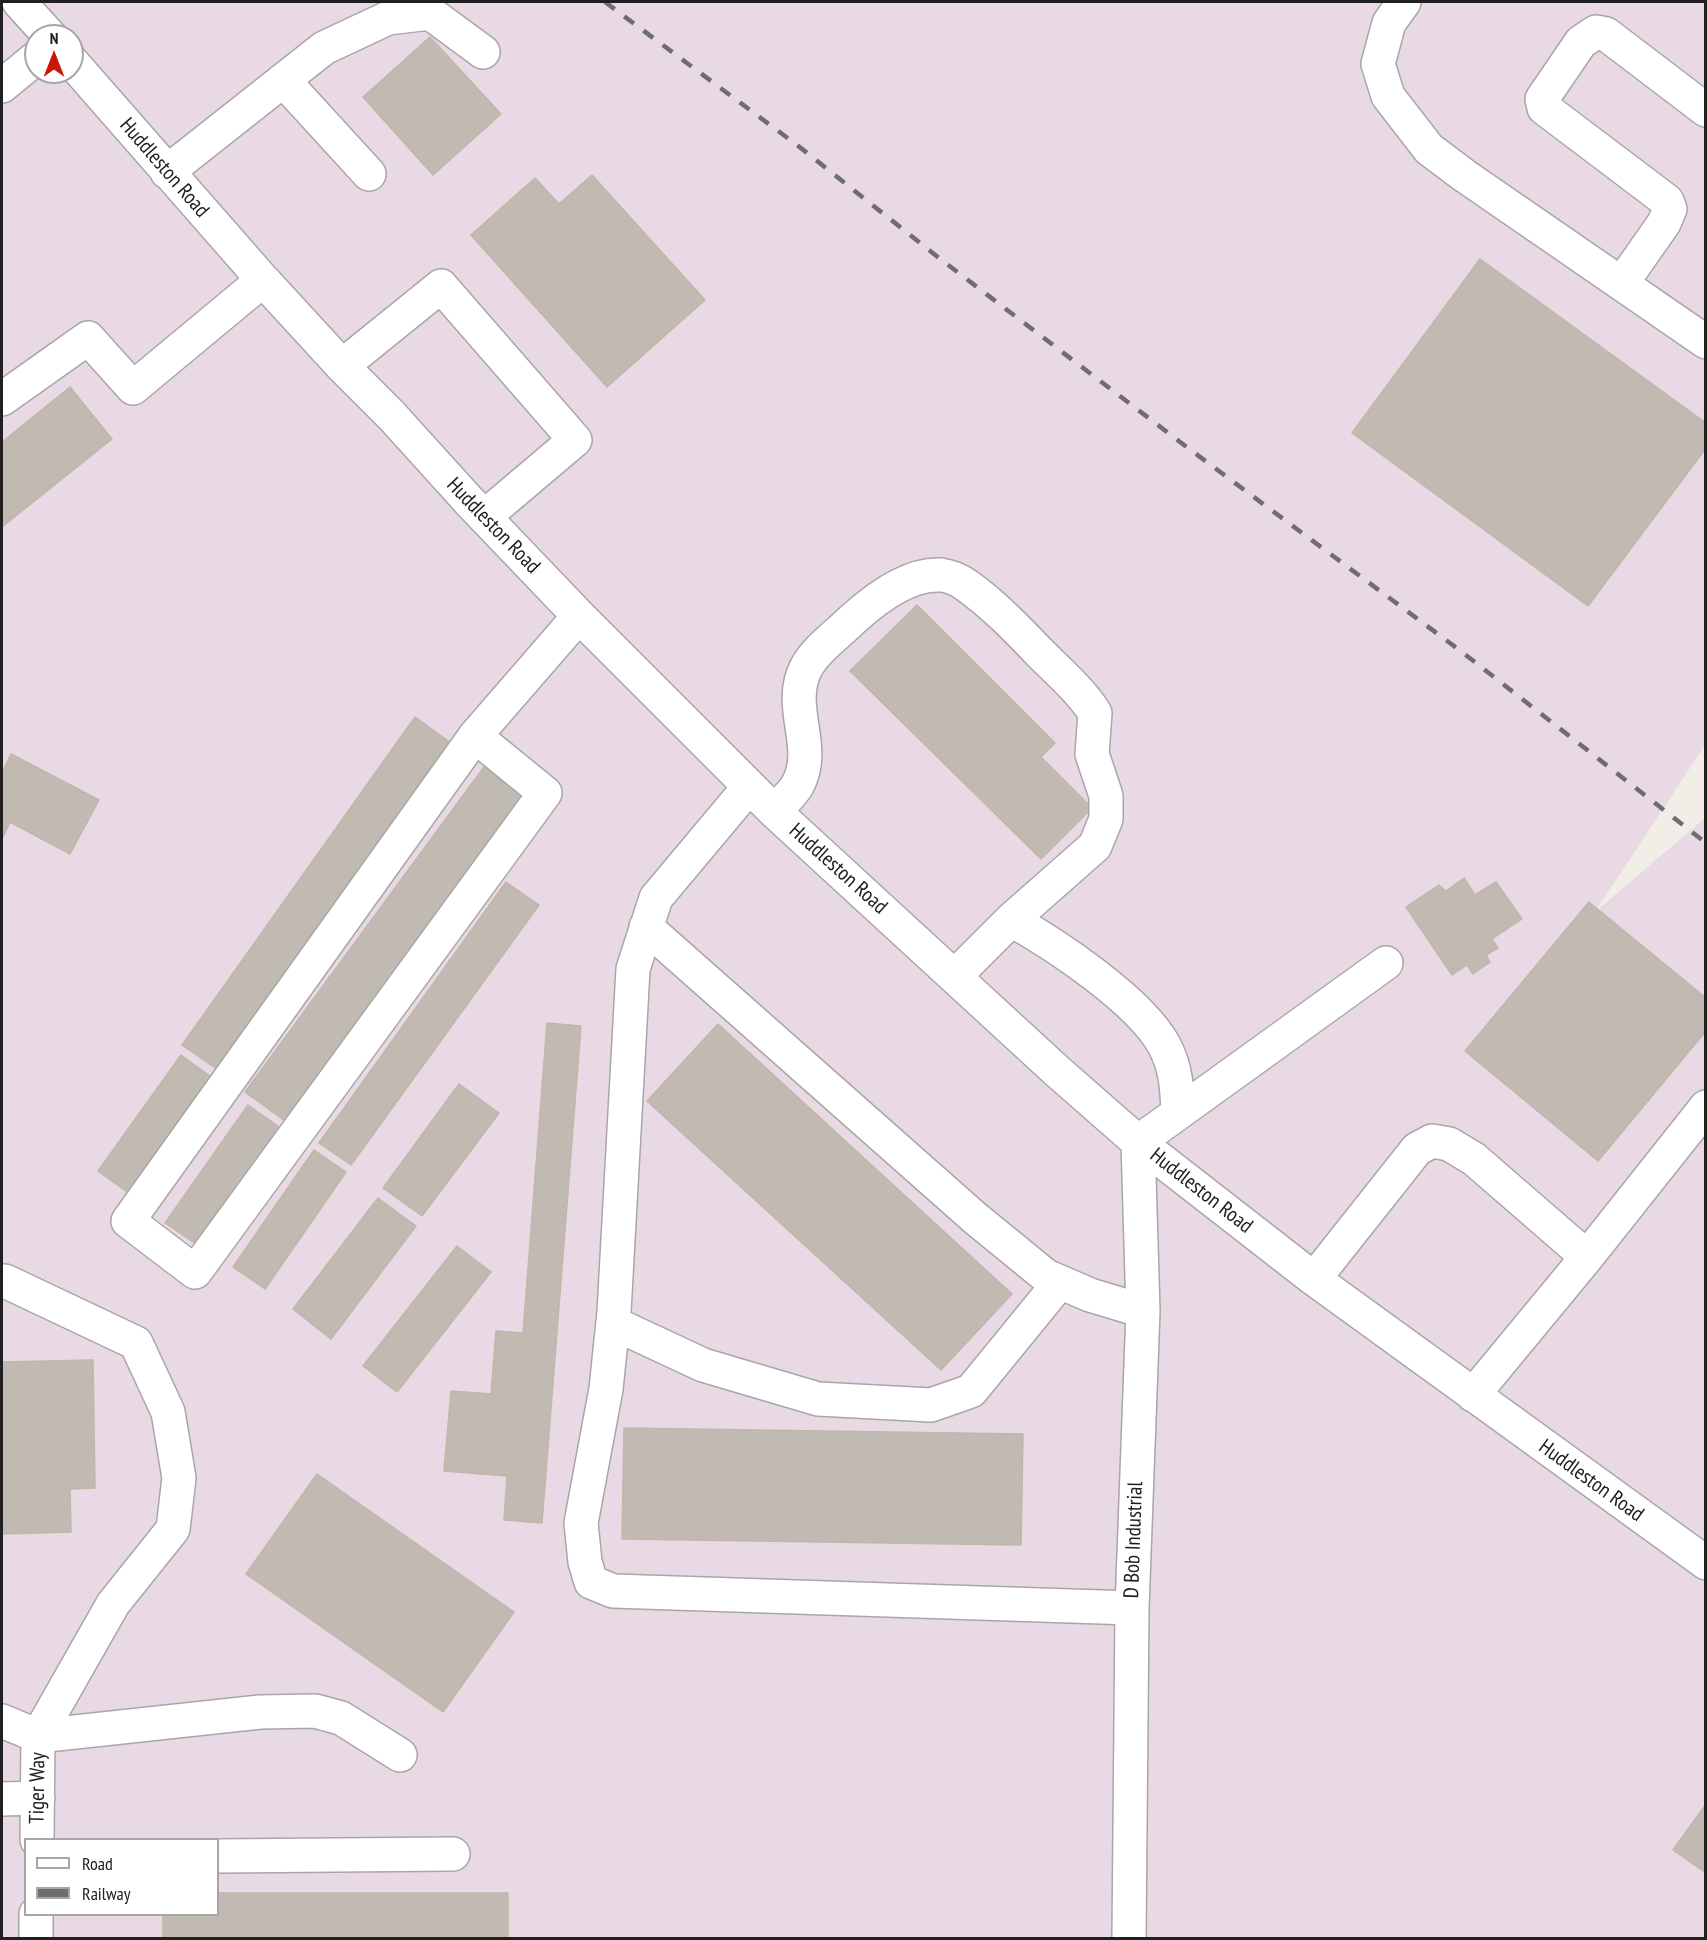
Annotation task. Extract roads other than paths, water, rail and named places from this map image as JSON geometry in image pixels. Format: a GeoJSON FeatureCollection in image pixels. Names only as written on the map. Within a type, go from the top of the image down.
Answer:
{"type":"FeatureCollection","features":[{"type":"Feature","properties":{"kind":"street"},"geometry":{"type":"LineString","coordinates":[[19,2],[39,24]]}},
{"type":"Feature","properties":{"kind":"street"},"geometry":{"type":"LineString","coordinates":[[1404,2],[1389,22],[1378,64],[1388,96],[1429,149],[1706,342]]}},
{"type":"Feature","properties":{"kind":"street"},"geometry":{"type":"LineString","coordinates":[[167,172],[324,48],[388,18],[430,13],[483,52]]}},
{"type":"Feature","properties":{"kind":"street"},"geometry":{"type":"LineString","coordinates":[[1622,283],[1664,223],[1670,209],[1667,201],[1544,108],[1542,99],[1581,42],[1596,32],[1606,34],[1706,110]]}},
{"type":"Feature","properties":{"kind":"street"},"geometry":{"type":"LineString","coordinates":[[2,86],[24,68]]}},
{"type":"Feature","properties":{"kind":"street","name":"Huddleston Road"},"geometry":{"type":"LineString","coordinates":[[84,76],[263,280],[579,616],[774,811],[1057,1071],[1138,1142],[1314,1279],[1706,1563]]}},
{"type":"Feature","properties":{"kind":"street"},"geometry":{"type":"LineString","coordinates":[[283,80],[369,174]]}},
{"type":"Feature","properties":{"kind":"street"},"geometry":{"type":"LineString","coordinates":[[2,399],[88,338],[133,387],[263,280]]}},
{"type":"Feature","properties":{"kind":"street"},"geometry":{"type":"LineString","coordinates":[[342,366],[441,286],[575,440],[484,517]]}},
{"type":"Feature","properties":{"kind":"street"},"geometry":{"type":"LineString","coordinates":[[774,811],[797,785],[803,772],[806,755],[798,711],[799,688],[806,667],[823,647],[861,612],[887,593],[911,580],[942,575],[965,584],[1017,630],[1074,687],[1095,713],[1092,754],[1107,796],[1107,819],[1095,846],[1011,920],[955,976]]}},
{"type":"Feature","properties":{"kind":"street"},"geometry":{"type":"LineString","coordinates":[[475,736],[545,793],[195,1272],[128,1221],[475,736],[579,616]]}},
{"type":"Feature","properties":{"kind":"street"},"geometry":{"type":"LineString","coordinates":[[749,787],[656,898],[633,969],[613,1323],[606,1389],[580,1523],[585,1562],[591,1582],[613,1591],[1132,1608]]}},
{"type":"Feature","properties":{"kind":"street"},"geometry":{"type":"LineString","coordinates":[[1011,920],[1093,974],[1130,1005],[1150,1026],[1164,1044],[1176,1075],[1178,1112]]}},
{"type":"Feature","properties":{"kind":"street"},"geometry":{"type":"LineString","coordinates":[[646,927],[975,1218],[1046,1276],[1090,1295],[1143,1311]]}},
{"type":"Feature","properties":{"kind":"street"},"geometry":{"type":"LineString","coordinates":[[1138,1142],[1386,963]]}},
{"type":"Feature","properties":{"kind":"street"},"geometry":{"type":"LineString","coordinates":[[1473,1395],[1587,1257],[1706,1107]]}},
{"type":"Feature","properties":{"kind":"street","name":"D Bob Industrial"},"geometry":{"type":"LineString","coordinates":[[1130,1938],[1132,1608],[1143,1311],[1138,1142]]}},
{"type":"Feature","properties":{"kind":"street"},"geometry":{"type":"LineString","coordinates":[[1314,1279],[1417,1149],[1432,1142],[1449,1144],[1474,1159],[1587,1257]]}},
{"type":"Feature","properties":{"kind":"street"},"geometry":{"type":"LineString","coordinates":[[2,1281],[136,1343],[168,1412],[179,1478],[173,1529],[113,1604],[38,1736]]}},
{"type":"Feature","properties":{"kind":"street"},"geometry":{"type":"LineString","coordinates":[[613,1323],[703,1365],[818,1399],[931,1405],[971,1391],[1060,1282]]}},
{"type":"Feature","properties":{"kind":"street"},"geometry":{"type":"LineString","coordinates":[[2,1721],[38,1736],[260,1712],[315,1711],[341,1718],[400,1755]]}},
{"type":"Feature","properties":{"kind":"street","name":"Tiger Way"},"geometry":{"type":"LineString","coordinates":[[37,1838],[38,1736]]}},
{"type":"Feature","properties":{"kind":"street"},"geometry":{"type":"LineString","coordinates":[[2,1799],[38,1798]]}},
{"type":"Feature","properties":{"kind":"street"},"geometry":{"type":"LineString","coordinates":[[219,1856],[453,1854]]}},
{"type":"Feature","properties":{"kind":"street"},"geometry":{"type":"LineString","coordinates":[[36,1916],[36,1938]]}},
{"type":"Feature","properties":{"kind":"railway"},"geometry":{"type":"LineString","coordinates":[[605,2],[797,145],[939,258],[1188,448],[1462,652],[1706,843]]}}]}
